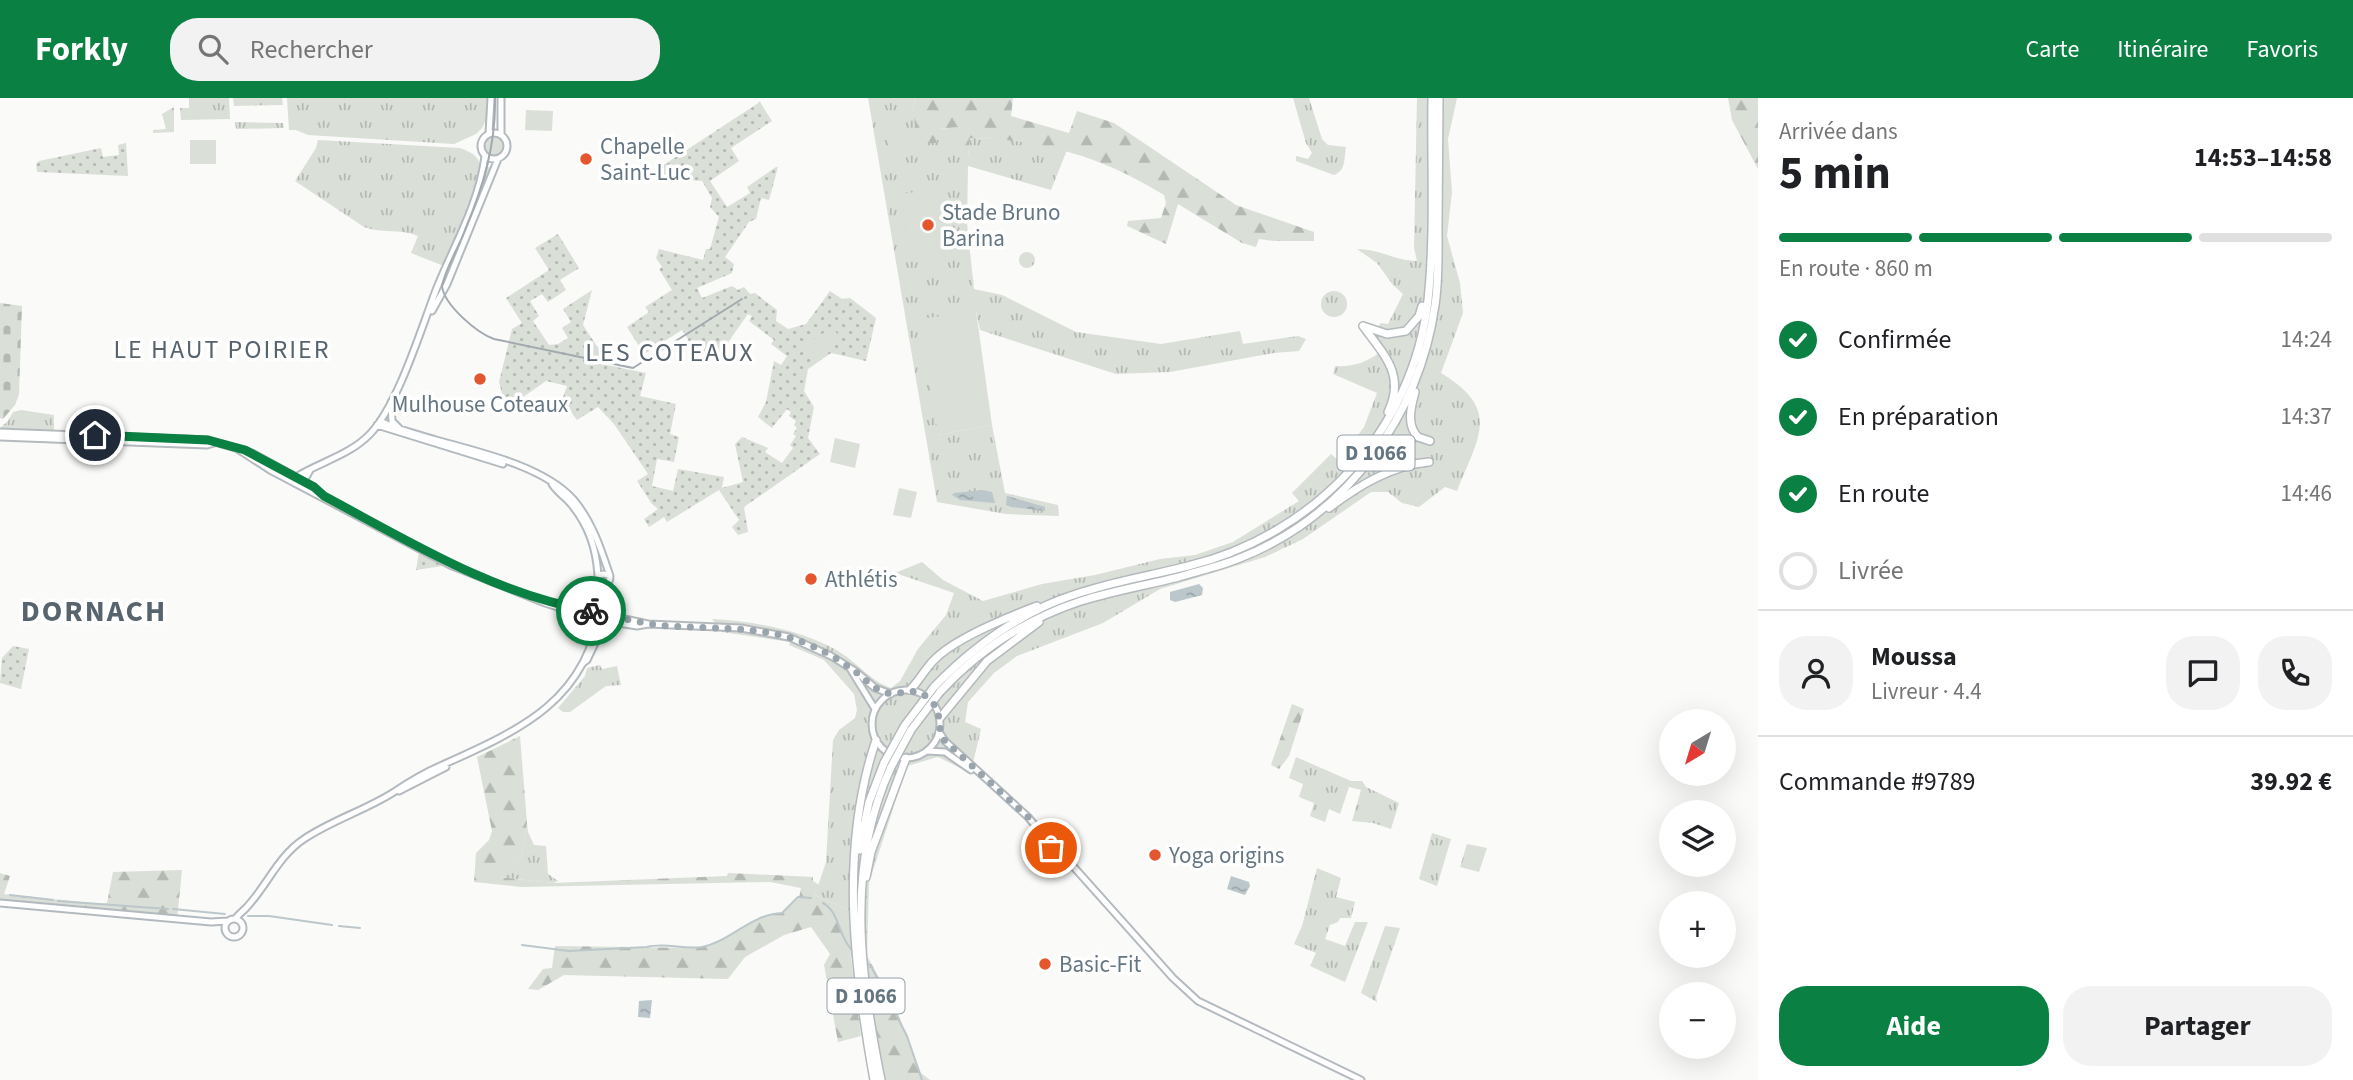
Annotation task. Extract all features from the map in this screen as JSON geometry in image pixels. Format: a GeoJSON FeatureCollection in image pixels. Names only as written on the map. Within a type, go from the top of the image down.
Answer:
{"type":"FeatureCollection","features":[{"type":"Feature","properties":{"kind":"highway","name":"D 1066"},"geometry":{"type":"LineString","coordinates":[[1257,546],[1339,484],[1373,444],[1403,393],[1421,335],[1427,300],[1432,98]]}},
{"type":"Feature","properties":{"kind":"highway","name":"D 1066"},"geometry":{"type":"LineString","coordinates":[[937,689],[972,660],[1029,622],[1083,600],[1203,570],[1237,556],[1313,516],[1349,483],[1376,452],[1398,418],[1418,374],[1435,303],[1439,98]]}},
{"type":"Feature","properties":{"kind":"highway"},"geometry":{"type":"LineString","coordinates":[[1339,484],[1378,430],[1389,410],[1395,388],[1391,366],[1363,326],[1387,334],[1396,334],[1406,331],[1414,324],[1423,306],[1430,261]]}},
{"type":"Feature","properties":{"kind":"highway"},"geometry":{"type":"LineString","coordinates":[[1418,374],[1410,416],[1411,427],[1418,438],[1430,441]]}},
{"type":"Feature","properties":{"kind":"highway"},"geometry":{"type":"LineString","coordinates":[[1313,516],[1324,512],[1370,481],[1412,464],[1429,462]]}},
{"type":"Feature","properties":{"kind":"highway","name":"D 1066"},"geometry":{"type":"LineString","coordinates":[[874,1080],[859,998],[855,945],[863,824],[876,781],[888,765],[905,725],[967,655],[998,632],[1045,606],[1076,595],[1237,556]]}},
{"type":"Feature","properties":{"kind":"highway"},"geometry":{"type":"LineString","coordinates":[[940,718],[973,676],[1003,647],[1050,616],[1080,604],[1083,600]]}},
{"type":"Feature","properties":{"kind":"highway"},"geometry":{"type":"LineString","coordinates":[[909,690],[945,650],[1010,616],[1037,606],[1045,606]]}},
{"type":"Feature","properties":{"kind":"highway"},"geometry":{"type":"LineString","coordinates":[[858,887],[855,840],[859,801],[864,774],[876,740]]}},
{"type":"Feature","properties":{"kind":"highway"},"geometry":{"type":"LineString","coordinates":[[858,887],[906,758]]}},
{"type":"Feature","properties":{"kind":"highway","name":"D 1066"},"geometry":{"type":"LineString","coordinates":[[858,887],[864,987],[881,1080]]}},
{"type":"Feature","properties":{"kind":"main road"},"geometry":{"type":"LineString","coordinates":[[428,316],[435,292],[474,200],[485,156],[481,145],[489,133],[491,98]]}},
{"type":"Feature","properties":{"kind":"main road"},"geometry":{"type":"LineString","coordinates":[[299,480],[310,470],[359,444],[379,423],[428,316],[445,288],[498,159],[504,155],[508,146],[501,134],[501,98]]}},
{"type":"Feature","properties":{"kind":"main road"},"geometry":{"type":"LineString","coordinates":[[489,133],[501,134]]}},
{"type":"Feature","properties":{"kind":"main road"},"geometry":{"type":"LineString","coordinates":[[485,156],[498,159]]}},
{"type":"Feature","properties":{"kind":"main road"},"geometry":{"type":"LineString","coordinates":[[391,400],[393,421],[405,430]]}},
{"type":"Feature","properties":{"kind":"main road"},"geometry":{"type":"LineString","coordinates":[[226,933],[225,927],[246,909],[275,868],[302,841],[428,772],[539,716],[558,699],[581,665],[599,617],[610,576],[596,535],[573,503],[551,483],[496,458],[379,423]]}},
{"type":"Feature","properties":{"kind":"main road"},"geometry":{"type":"LineString","coordinates":[[379,423],[466,453],[517,466]]}},
{"type":"Feature","properties":{"kind":"main road"},"geometry":{"type":"LineString","coordinates":[[0,434],[208,440],[245,450],[450,565],[531,597],[599,617],[648,624],[741,628],[799,640],[849,668],[875,688],[891,694]]}},
{"type":"Feature","properties":{"kind":"main road"},"geometry":{"type":"LineString","coordinates":[[236,448],[260,464],[299,480]]}},
{"type":"Feature","properties":{"kind":"main road"},"geometry":{"type":"LineString","coordinates":[[573,503],[592,539],[598,578],[596,591],[600,626],[587,660],[581,665]]}},
{"type":"Feature","properties":{"kind":"main road"},"geometry":{"type":"LineString","coordinates":[[598,578],[604,574],[610,576]]}},
{"type":"Feature","properties":{"kind":"main road"},"geometry":{"type":"LineString","coordinates":[[598,578],[607,588]]}},
{"type":"Feature","properties":{"kind":"main road"},"geometry":{"type":"LineString","coordinates":[[583,610],[590,604],[596,591]]}},
{"type":"Feature","properties":{"kind":"main road"},"geometry":{"type":"LineString","coordinates":[[531,597],[583,610],[599,617]]}},
{"type":"Feature","properties":{"kind":"main road"},"geometry":{"type":"LineString","coordinates":[[849,668],[875,709]]}},
{"type":"Feature","properties":{"kind":"main road"},"geometry":{"type":"LineString","coordinates":[[927,751],[939,732],[940,718],[932,702],[926,696],[909,690],[891,694],[875,709],[872,721],[876,740],[888,753],[906,758],[927,751],[945,752],[996,788]]}},
{"type":"Feature","properties":{"kind":"main road"},"geometry":{"type":"LineString","coordinates":[[939,732],[945,741],[1039,830]]}},
{"type":"Feature","properties":{"kind":"main road"},"geometry":{"type":"LineString","coordinates":[[1047,826],[1055,829],[1058,835],[1055,846],[1046,848],[1039,844],[1039,830],[1047,826]]}},
{"type":"Feature","properties":{"kind":"main road"},"geometry":{"type":"LineString","coordinates":[[1055,846],[1173,978],[1198,1001],[1362,1080]]}},
{"type":"Feature","properties":{"kind":"main road"},"geometry":{"type":"LineString","coordinates":[[0,903],[211,922],[235,921]]}},
{"type":"Feature","properties":{"kind":"main road"},"geometry":{"type":"LineString","coordinates":[[211,922],[232,937],[239,935],[242,929],[235,921]]}},
{"type":"Feature","properties":{"kind":"green space"},"geometry":{"type":"Polygon","coordinates":[[[189,98],[229,98],[230,119],[181,120],[180,108],[189,108],[189,98]]]}},
{"type":"Feature","properties":{"kind":"green space"},"geometry":{"type":"Polygon","coordinates":[[[233,98],[282,98],[283,105],[234,106],[233,98]]]}},
{"type":"Feature","properties":{"kind":"green space"},"geometry":{"type":"Polygon","coordinates":[[[287,98],[487,98],[486,120],[476,134],[454,144],[308,135],[289,130],[287,98]]]}},
{"type":"Feature","properties":{"kind":"green space"},"geometry":{"type":"Polygon","coordinates":[[[868,98],[915,98],[913,111],[939,129],[961,127],[963,155],[968,157],[970,138],[1013,139],[1067,150],[1051,190],[968,166],[967,223],[974,289],[1002,295],[1076,332],[1161,344],[1240,331],[1243,344],[1298,336],[1306,339],[1299,351],[1170,372],[1116,374],[980,330],[976,311],[938,435],[992,425],[1005,493],[1058,505],[1059,516],[1006,514],[937,502],[868,98]]]}},
{"type":"Feature","properties":{"kind":"green space"},"geometry":{"type":"Polygon","coordinates":[[[915,98],[1013,98],[1011,116],[1069,133],[1077,111],[1114,123],[1236,205],[1314,232],[1314,241],[1259,239],[1256,247],[1242,243],[1178,204],[1166,244],[1127,226],[1128,221],[1161,218],[1166,203],[1164,195],[1118,170],[1047,146],[970,138],[968,158],[963,156],[960,127],[939,129],[936,143],[918,144],[913,111],[915,98]]]}},
{"type":"Feature","properties":{"kind":"green space"},"geometry":{"type":"Polygon","coordinates":[[[1293,98],[1309,98],[1322,139],[1328,145],[1346,147],[1344,164],[1338,173],[1334,175],[1296,161],[1296,156],[1308,159],[1312,153],[1306,143],[1293,98]]]}},
{"type":"Feature","properties":{"kind":"green space"},"geometry":{"type":"Polygon","coordinates":[[[1417,98],[1457,98],[1448,139],[1452,192],[1447,236],[1460,283],[1463,313],[1441,373],[1460,386],[1472,399],[1480,426],[1472,455],[1457,491],[1445,487],[1419,507],[1402,503],[1388,492],[1371,492],[1303,539],[1265,557],[1160,589],[1103,623],[1017,656],[994,673],[968,702],[965,722],[981,729],[973,763],[964,770],[938,757],[907,766],[869,883],[867,956],[851,957],[849,910],[815,895],[826,862],[833,740],[839,730],[855,718],[857,710],[854,694],[824,660],[789,645],[790,642],[722,632],[712,619],[760,624],[809,637],[838,651],[877,681],[891,688],[900,681],[918,649],[946,615],[954,593],[895,573],[922,562],[943,580],[983,601],[1042,584],[1095,575],[1160,559],[1195,555],[1233,542],[1299,501],[1292,493],[1331,454],[1339,461],[1364,427],[1377,393],[1333,374],[1335,366],[1358,364],[1379,353],[1368,338],[1381,323],[1388,324],[1403,294],[1377,263],[1357,249],[1417,261],[1414,248],[1417,98]]]}},
{"type":"Feature","properties":{"kind":"green space"},"geometry":{"type":"Polygon","coordinates":[[[1728,98],[1758,98],[1758,169],[1732,120],[1728,98]]]}},
{"type":"Feature","properties":{"kind":"green space"},"geometry":{"type":"Polygon","coordinates":[[[760,102],[772,121],[731,148],[739,161],[710,181],[727,207],[750,193],[747,187],[778,167],[769,200],[761,198],[756,219],[749,222],[725,257],[734,264],[732,273],[697,288],[702,298],[732,286],[738,290],[744,287],[750,294],[755,293],[777,310],[776,321],[788,329],[806,324],[830,291],[842,299],[850,298],[876,318],[866,361],[831,353],[808,369],[804,391],[814,407],[808,438],[820,454],[744,507],[748,532],[738,535],[732,527],[739,520],[719,490],[667,522],[664,517],[649,527],[644,519],[658,509],[637,481],[648,474],[614,424],[598,407],[577,420],[562,400],[567,386],[546,381],[506,409],[499,382],[512,329],[522,323],[506,298],[549,270],[535,248],[558,234],[579,268],[560,280],[566,290],[548,302],[542,294],[530,301],[539,316],[533,321],[549,345],[558,344],[568,338],[562,328],[571,322],[563,309],[592,290],[583,325],[604,357],[602,364],[646,373],[640,396],[676,404],[670,434],[679,437],[674,462],[657,459],[652,486],[673,491],[678,469],[724,477],[722,488],[743,482],[735,444],[742,437],[768,448],[765,452],[782,463],[793,448],[790,445],[796,436],[793,434],[797,428],[794,425],[796,421],[789,416],[791,412],[787,409],[772,428],[758,417],[766,402],[774,361],[781,365],[787,356],[771,344],[774,340],[749,321],[752,316],[748,314],[719,355],[686,348],[688,339],[682,330],[644,354],[627,327],[649,312],[645,307],[672,290],[659,269],[662,267],[656,258],[659,249],[703,260],[706,249],[710,249],[719,217],[710,207],[712,198],[702,181],[661,178],[662,166],[760,102]]]}},
{"type":"Feature","properties":{"kind":"green space"},"geometry":{"type":"Polygon","coordinates":[[[174,107],[174,132],[153,133],[153,130],[166,129],[162,114],[174,107]]]}},
{"type":"Feature","properties":{"kind":"green space"},"geometry":{"type":"Polygon","coordinates":[[[526,110],[553,111],[552,131],[525,130],[526,110]]]}},
{"type":"Feature","properties":{"kind":"green space"},"geometry":{"type":"Polygon","coordinates":[[[235,122],[283,123],[284,128],[236,129],[235,122]]]}},
{"type":"Feature","properties":{"kind":"green space"},"geometry":{"type":"Polygon","coordinates":[[[905,122],[909,149],[890,152],[886,124],[905,122]]]}},
{"type":"Feature","properties":{"kind":"green space"},"geometry":{"type":"Polygon","coordinates":[[[495,136],[502,139],[505,146],[502,153],[495,156],[488,153],[485,146],[488,139],[495,136]]]}},
{"type":"Feature","properties":{"kind":"green space"},"geometry":{"type":"Polygon","coordinates":[[[190,140],[216,140],[216,164],[190,164],[190,140]]]}},
{"type":"Feature","properties":{"kind":"green space"},"geometry":{"type":"Polygon","coordinates":[[[318,140],[460,148],[477,158],[480,165],[479,176],[444,266],[411,253],[418,236],[364,227],[295,181],[316,148],[318,140]]]}},
{"type":"Feature","properties":{"kind":"green space"},"geometry":{"type":"Polygon","coordinates":[[[126,143],[128,176],[37,172],[36,164],[39,161],[101,148],[103,157],[119,155],[118,145],[126,143]]]}},
{"type":"Feature","properties":{"kind":"green space"},"geometry":{"type":"Polygon","coordinates":[[[485,166],[492,168],[439,294],[437,291],[485,166]]]}},
{"type":"Feature","properties":{"kind":"green space","name":"Stade Bruno Barina"},"geometry":{"type":"Polygon","coordinates":[[[945,188],[954,256],[911,262],[901,194],[945,188]]]}},
{"type":"Feature","properties":{"kind":"green space"},"geometry":{"type":"Polygon","coordinates":[[[1027,252],[1033,254],[1033,266],[1027,268],[1021,266],[1019,260],[1021,254],[1027,252]]]}},
{"type":"Feature","properties":{"kind":"green space"},"geometry":{"type":"Polygon","coordinates":[[[1334,291],[1343,295],[1347,304],[1343,313],[1334,317],[1325,313],[1321,304],[1325,295],[1334,291]]]}},
{"type":"Feature","properties":{"kind":"green space"},"geometry":{"type":"Polygon","coordinates":[[[0,303],[22,306],[19,394],[15,405],[3,419],[0,418],[0,303]]]}},
{"type":"Feature","properties":{"kind":"green space"},"geometry":{"type":"Polygon","coordinates":[[[976,311],[992,425],[938,435],[920,319],[976,311]]]}},
{"type":"Feature","properties":{"kind":"green space"},"geometry":{"type":"Polygon","coordinates":[[[833,327],[841,340],[811,360],[803,346],[833,327]]]}},
{"type":"Feature","properties":{"kind":"green space"},"geometry":{"type":"Polygon","coordinates":[[[21,410],[54,415],[54,430],[0,428],[13,412],[21,410]]]}},
{"type":"Feature","properties":{"kind":"green space"},"geometry":{"type":"Polygon","coordinates":[[[835,438],[860,444],[855,468],[830,462],[835,438]]]}},
{"type":"Feature","properties":{"kind":"green space"},"geometry":{"type":"Polygon","coordinates":[[[899,488],[917,492],[911,518],[893,515],[899,488]]]}},
{"type":"Feature","properties":{"kind":"green space"},"geometry":{"type":"Polygon","coordinates":[[[419,552],[442,564],[442,566],[416,570],[419,552]]]}},
{"type":"Feature","properties":{"kind":"green space"},"geometry":{"type":"Polygon","coordinates":[[[13,646],[29,649],[21,689],[0,683],[2,658],[13,646]]]}},
{"type":"Feature","properties":{"kind":"green space"},"geometry":{"type":"Polygon","coordinates":[[[600,665],[602,669],[617,666],[621,685],[606,686],[570,712],[563,712],[558,708],[585,676],[587,668],[600,665]]]}},
{"type":"Feature","properties":{"kind":"green space"},"geometry":{"type":"Polygon","coordinates":[[[1292,704],[1304,709],[1289,756],[1279,769],[1271,765],[1292,704]]]}},
{"type":"Feature","properties":{"kind":"green space"},"geometry":{"type":"Polygon","coordinates":[[[520,736],[527,823],[521,858],[500,877],[553,883],[727,876],[728,873],[813,877],[813,881],[819,885],[815,895],[849,910],[851,957],[861,1036],[838,1042],[824,965],[830,954],[811,927],[784,935],[745,957],[728,979],[564,975],[538,990],[528,989],[543,969],[552,968],[555,946],[700,948],[723,939],[752,921],[770,914],[782,913],[799,898],[801,888],[770,882],[522,887],[474,882],[476,853],[489,840],[492,831],[477,757],[520,736]]]}},
{"type":"Feature","properties":{"kind":"green space"},"geometry":{"type":"Polygon","coordinates":[[[1296,757],[1351,781],[1362,781],[1366,787],[1399,803],[1391,829],[1373,823],[1352,821],[1361,790],[1349,787],[1340,814],[1329,809],[1325,822],[1310,816],[1314,803],[1299,797],[1303,784],[1289,778],[1296,757]]]}},
{"type":"Feature","properties":{"kind":"green space"},"geometry":{"type":"Polygon","coordinates":[[[527,823],[534,845],[546,846],[548,874],[558,881],[553,883],[499,877],[521,858],[527,823]]]}},
{"type":"Feature","properties":{"kind":"green space"},"geometry":{"type":"Polygon","coordinates":[[[1432,833],[1451,839],[1437,886],[1419,879],[1432,833]]]}},
{"type":"Feature","properties":{"kind":"green space"},"geometry":{"type":"Polygon","coordinates":[[[1467,844],[1487,848],[1479,872],[1460,867],[1467,844]]]}},
{"type":"Feature","properties":{"kind":"green space"},"geometry":{"type":"Polygon","coordinates":[[[1317,868],[1341,878],[1336,897],[1355,902],[1351,918],[1340,918],[1338,922],[1330,925],[1325,939],[1345,946],[1355,922],[1368,922],[1345,982],[1310,966],[1316,953],[1294,944],[1302,926],[1317,868]]]}},
{"type":"Feature","properties":{"kind":"green space"},"geometry":{"type":"Polygon","coordinates":[[[182,870],[177,919],[0,903],[0,873],[10,876],[4,894],[102,904],[107,903],[113,872],[182,870]]]}},
{"type":"Feature","properties":{"kind":"green space"},"geometry":{"type":"Polygon","coordinates":[[[1385,926],[1400,928],[1376,997],[1377,1002],[1361,993],[1385,926]]]}},
{"type":"Feature","properties":{"kind":"green space"},"geometry":{"type":"Polygon","coordinates":[[[867,956],[896,1008],[921,1073],[930,1080],[886,1080],[875,1032],[867,956]]]}},
{"type":"Feature","properties":{"kind":"water"},"geometry":{"type":"Polygon","coordinates":[[[983,490],[992,492],[995,503],[960,500],[952,495],[954,493],[983,490]]]}},
{"type":"Feature","properties":{"kind":"water"},"geometry":{"type":"Polygon","coordinates":[[[1007,496],[1045,507],[1045,511],[1011,507],[1006,505],[1007,496]]]}},
{"type":"Feature","properties":{"kind":"water"},"geometry":{"type":"Polygon","coordinates":[[[1199,584],[1203,588],[1202,595],[1175,602],[1170,600],[1170,592],[1199,584]]]}},
{"type":"Feature","properties":{"kind":"water"},"geometry":{"type":"Polygon","coordinates":[[[1231,876],[1249,882],[1250,886],[1245,895],[1227,889],[1231,876]]]}},
{"type":"Feature","properties":{"kind":"water"},"geometry":{"type":"Polygon","coordinates":[[[652,1000],[650,1018],[638,1017],[639,1001],[652,1000]]]}},
{"type":"Feature","properties":{"kind":"waterway"},"geometry":{"type":"LineString","coordinates":[[10,895],[53,900]]}},
{"type":"Feature","properties":{"kind":"waterway"},"geometry":{"type":"LineString","coordinates":[[522,945],[569,951],[661,945],[702,947],[760,918],[782,913],[798,897],[811,898]]}},
{"type":"Feature","properties":{"kind":"waterway"},"geometry":{"type":"LineString","coordinates":[[58,901],[168,909]]}},
{"type":"Feature","properties":{"kind":"waterway"},"geometry":{"type":"LineString","coordinates":[[823,903],[833,912],[847,945],[852,950]]}},
{"type":"Feature","properties":{"kind":"waterway"},"geometry":{"type":"LineString","coordinates":[[173,909],[225,914]]}},
{"type":"Feature","properties":{"kind":"waterway"},"geometry":{"type":"LineString","coordinates":[[248,916],[269,916],[332,925]]}},
{"type":"Feature","properties":{"kind":"waterway"},"geometry":{"type":"LineString","coordinates":[[339,926],[360,928]]}},
{"type":"Feature","properties":{"kind":"waterway"},"geometry":{"type":"LineString","coordinates":[[867,963],[907,1036],[922,1080]]}},
{"type":"Feature","properties":{"kind":"tram line"},"geometry":{"type":"LineString","coordinates":[[495,98],[491,149],[483,182],[442,286],[455,310],[471,325],[494,339],[633,368],[742,299]]}},
{"type":"Feature","properties":{"kind":"way so far"},"geometry":{"type":"LineString","coordinates":[[591,611],[648,624],[741,628],[789,637],[831,656],[881,691],[891,694],[909,690],[926,696],[937,709],[940,718],[939,732],[945,741],[1028,817],[1039,830],[1039,844],[1051,848]]}},
{"type":"Feature","properties":{"kind":"place","name":"Chapelle Saint-Luc"},"geometry":{"type":"Point","coordinates":[586,159]}},
{"type":"Feature","properties":{"kind":"place","name":"Stade Bruno Barina"},"geometry":{"type":"Point","coordinates":[928,225]}},
{"type":"Feature","properties":{"kind":"place","name":"Mulhouse Coteaux"},"geometry":{"type":"Point","coordinates":[480,379]}},
{"type":"Feature","properties":{"kind":"place","name":"Athlétis"},"geometry":{"type":"Point","coordinates":[811,579]}},
{"type":"Feature","properties":{"kind":"place","name":"Yoga origins"},"geometry":{"type":"Point","coordinates":[1155,855]}},
{"type":"Feature","properties":{"kind":"place","name":"Basic-Fit"},"geometry":{"type":"Point","coordinates":[1045,964]}},
{"type":"Feature","properties":{"kind":"district","name":"LE HAUT POIRIER"},"geometry":{"type":"Point","coordinates":[222,349]}},
{"type":"Feature","properties":{"kind":"district","name":"LES COTEAUX"},"geometry":{"type":"Point","coordinates":[670,352]}},
{"type":"Feature","properties":{"kind":"district","name":"DORNACH"},"geometry":{"type":"Point","coordinates":[94,611]}},
{"type":"Feature","properties":{"kind":"route"},"geometry":{"type":"LineString","coordinates":[[95,435],[208,440],[245,450],[450,565],[531,597],[591,611]]}}]}
